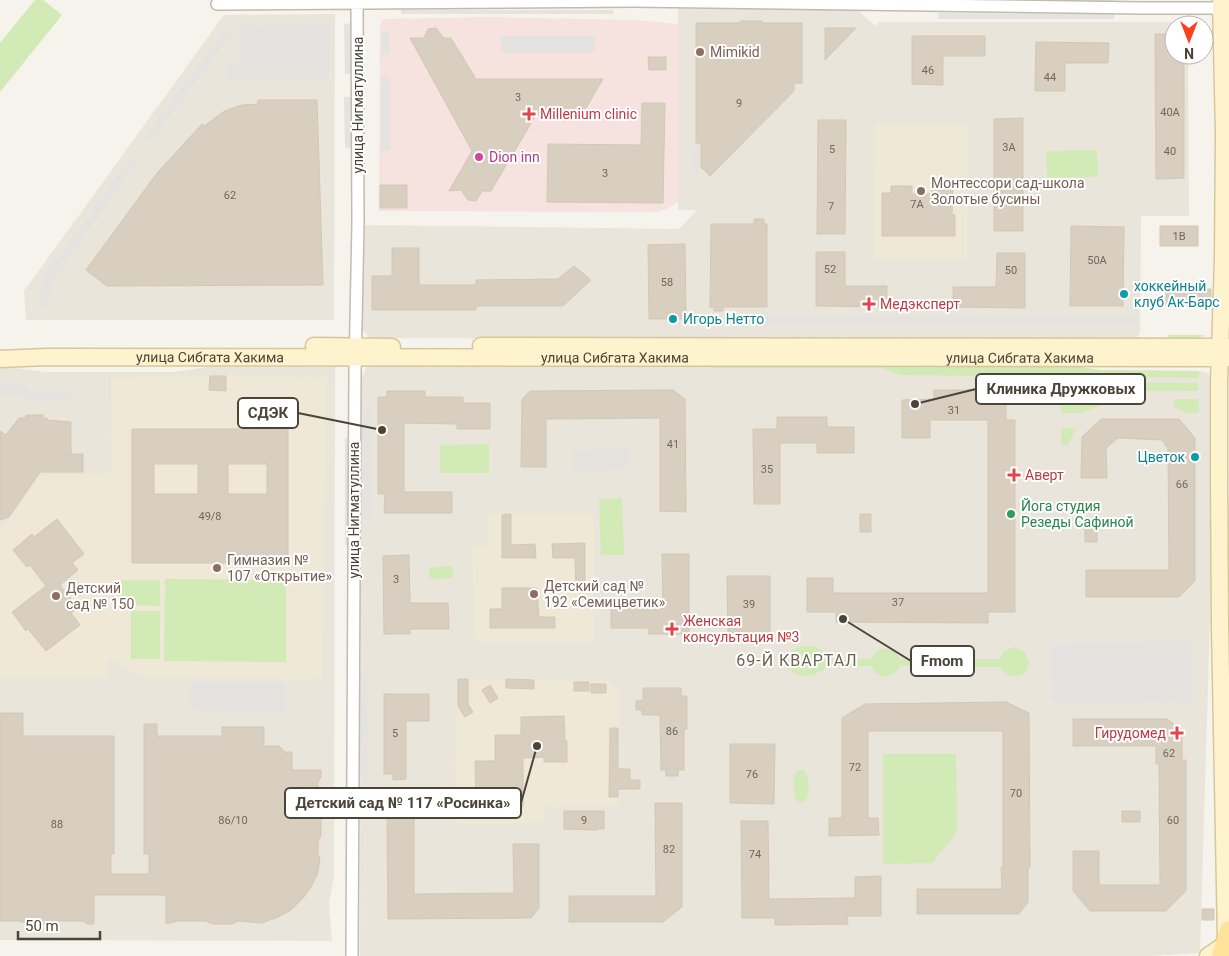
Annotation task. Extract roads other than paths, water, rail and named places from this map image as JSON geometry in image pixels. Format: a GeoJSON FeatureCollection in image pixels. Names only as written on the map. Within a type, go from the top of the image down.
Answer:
{"type":"FeatureCollection","features":[{"type":"Feature","properties":{"kind":"main road"},"geometry":{"type":"LineString","coordinates":[[1221,4],[1227,137],[1223,260],[1224,586],[1221,945]]}},
{"type":"Feature","properties":{"kind":"main road","name":"улица Сибгата Хакима"},"geometry":{"type":"LineString","coordinates":[[0,348],[355,351],[1224,353]]}},
{"type":"Feature","properties":{"kind":"main road","name":"улица Сибгата Хакима"},"geometry":{"type":"LineString","coordinates":[[0,359],[355,351]]}},
{"type":"Feature","properties":{"kind":"street"},"geometry":{"type":"LineString","coordinates":[[217,4],[656,1],[1142,8],[1221,4]]}},
{"type":"Feature","properties":{"kind":"street","name":"улица Нигматуллина"},"geometry":{"type":"LineString","coordinates":[[352,956],[355,351],[358,223],[357,3]]}},
{"type":"Feature","properties":{"kind":"place","name":"Mimikid"},"geometry":{"type":"Point","coordinates":[700,52]}},
{"type":"Feature","properties":{"kind":"place","name":"Millenium clinic"},"geometry":{"type":"Point","coordinates":[529,114]}},
{"type":"Feature","properties":{"kind":"place","name":"Dion inn"},"geometry":{"type":"Point","coordinates":[479,157]}},
{"type":"Feature","properties":{"kind":"place","name":"Монтессори сад-школа Золотые бусины"},"geometry":{"type":"Point","coordinates":[921,191]}},
{"type":"Feature","properties":{"kind":"place","name":"хоккейный клуб Ак-Барс"},"geometry":{"type":"Point","coordinates":[1124,294]}},
{"type":"Feature","properties":{"kind":"place","name":"Медэксперт"},"geometry":{"type":"Point","coordinates":[869,304]}},
{"type":"Feature","properties":{"kind":"place","name":"Игорь Нетто"},"geometry":{"type":"Point","coordinates":[673,319]}},
{"type":"Feature","properties":{"kind":"place","name":"Клиника Дружковых"},"geometry":{"type":"Point","coordinates":[915,404]}},
{"type":"Feature","properties":{"kind":"place","name":"СДЭК"},"geometry":{"type":"Point","coordinates":[382,430]}},
{"type":"Feature","properties":{"kind":"place","name":"Цветок"},"geometry":{"type":"Point","coordinates":[1195,457]}},
{"type":"Feature","properties":{"kind":"place","name":"Аверт"},"geometry":{"type":"Point","coordinates":[1014,475]}},
{"type":"Feature","properties":{"kind":"place","name":"Йога студия Резеды Сафиной"},"geometry":{"type":"Point","coordinates":[1011,514]}},
{"type":"Feature","properties":{"kind":"place","name":"Гимназия № 107 «Открытие»"},"geometry":{"type":"Point","coordinates":[217,568]}},
{"type":"Feature","properties":{"kind":"place","name":"Детский сад № 192 «Семицветик»"},"geometry":{"type":"Point","coordinates":[534,594]}},
{"type":"Feature","properties":{"kind":"place","name":"Детский сад № 150"},"geometry":{"type":"Point","coordinates":[56,596]}},
{"type":"Feature","properties":{"kind":"place","name":"Fmom"},"geometry":{"type":"Point","coordinates":[843,619]}},
{"type":"Feature","properties":{"kind":"place","name":"Женская консультация №3"},"geometry":{"type":"Point","coordinates":[672,629]}},
{"type":"Feature","properties":{"kind":"place","name":"Гирудомед"},"geometry":{"type":"Point","coordinates":[1177,733]}},
{"type":"Feature","properties":{"kind":"place","name":"Детский сад № 117 «Росинка»"},"geometry":{"type":"Point","coordinates":[537,746]}},
{"type":"Feature","properties":{"kind":"district","name":"69-Й КВАРТАЛ"},"geometry":{"type":"Point","coordinates":[797,660]}}]}
